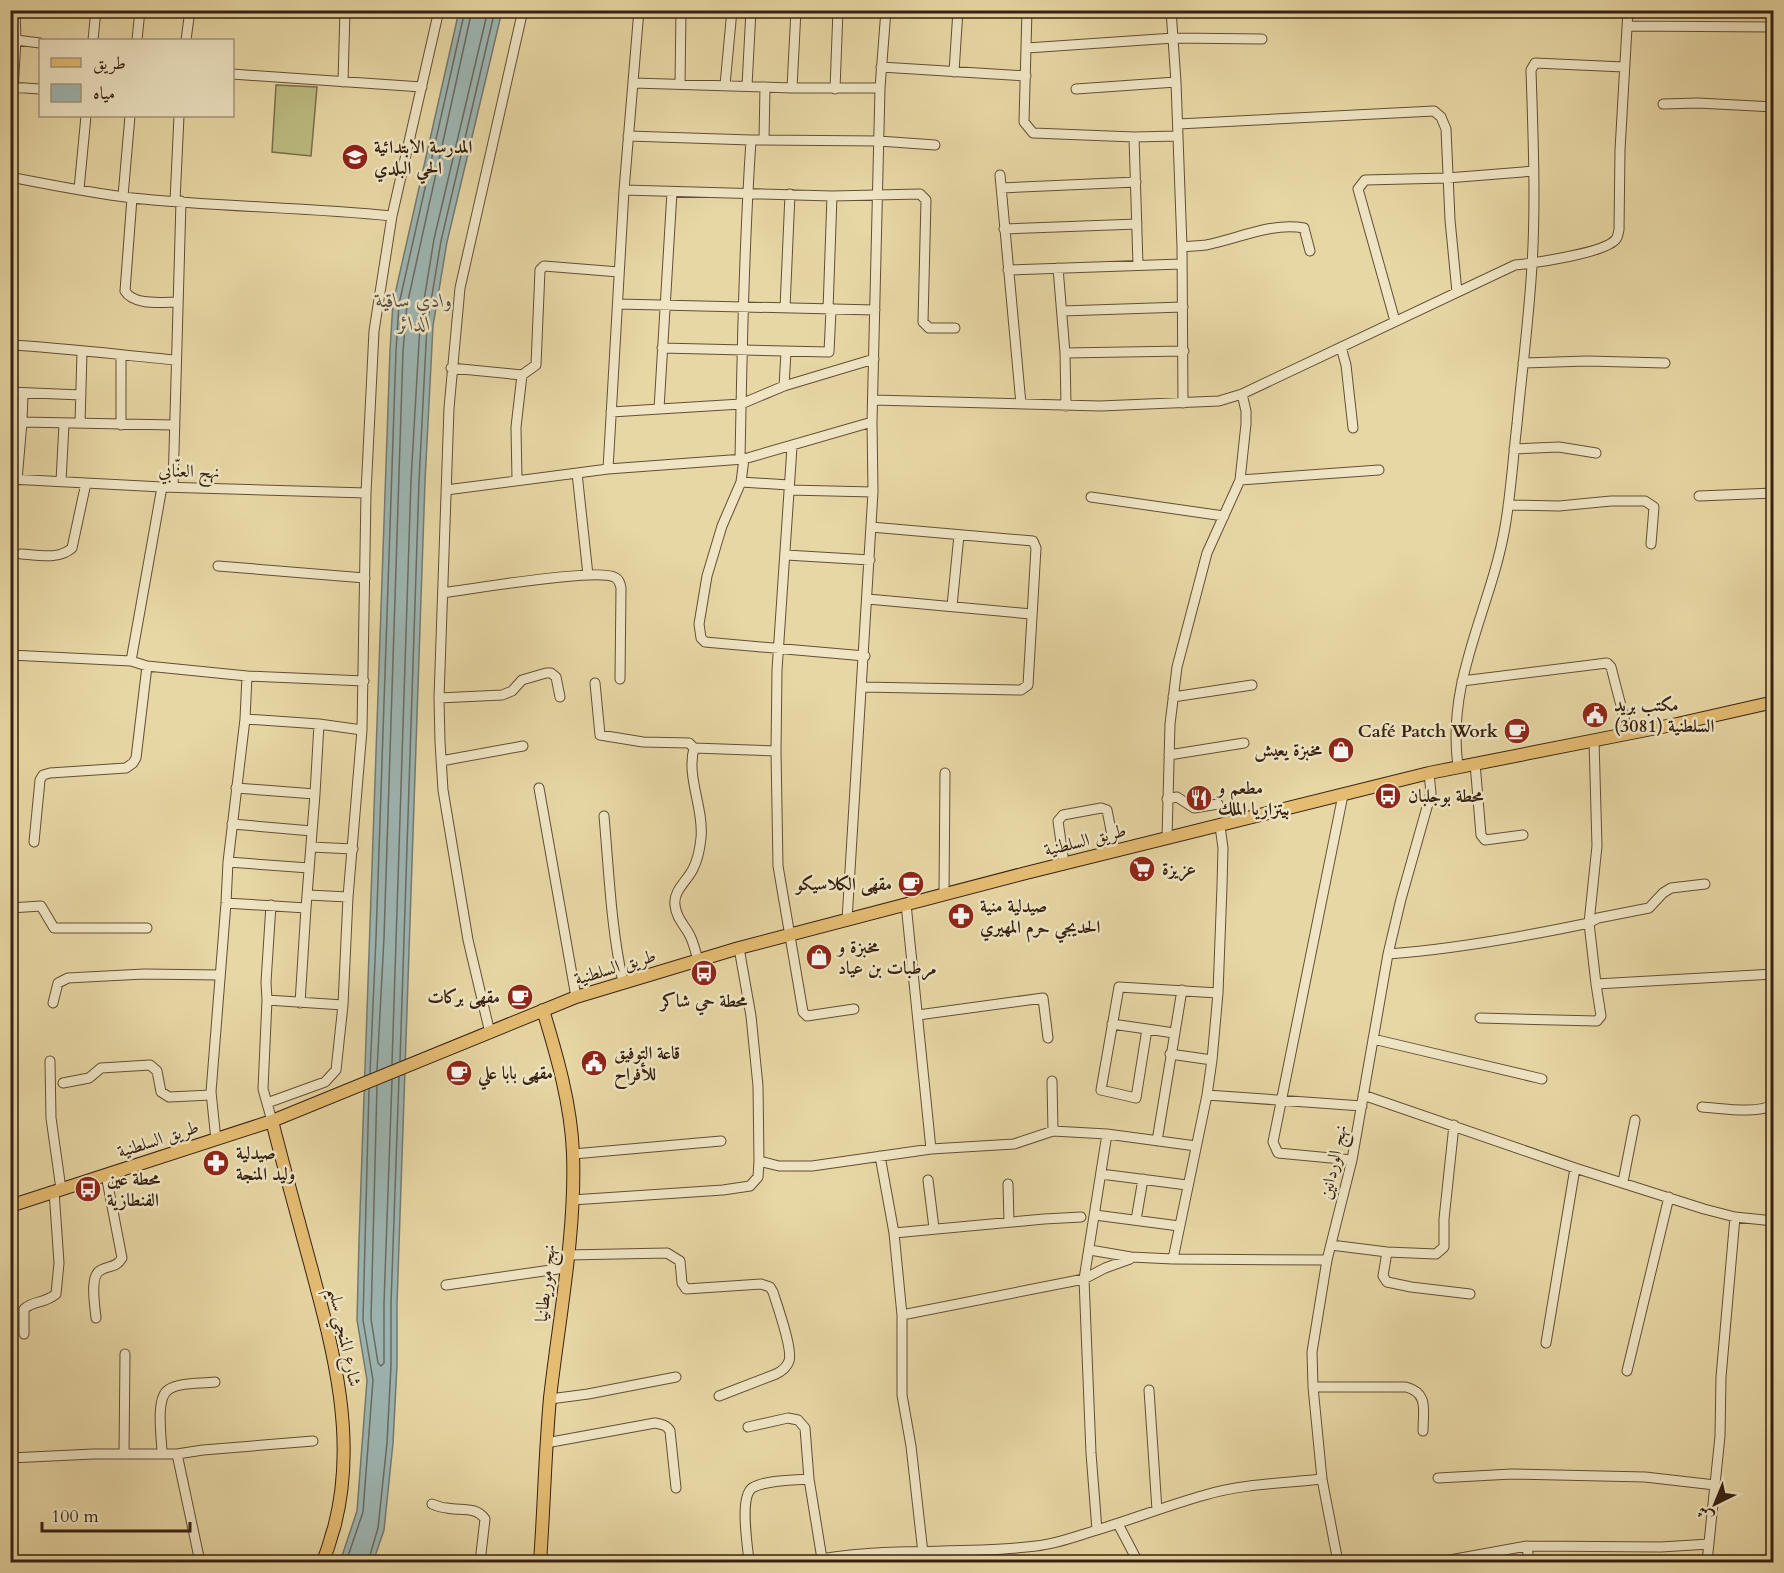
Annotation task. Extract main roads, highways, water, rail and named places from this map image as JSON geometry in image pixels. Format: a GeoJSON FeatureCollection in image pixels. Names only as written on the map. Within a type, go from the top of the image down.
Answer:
{"type":"FeatureCollection","features":[{"type":"Feature","properties":{"kind":"main road","name":"طريق السلطنية"},"geometry":{"type":"LineString","coordinates":[[13,1205],[272,1121],[576,997],[739,948],[1064,863],[1458,766],[1773,702]]}},
{"type":"Feature","properties":{"kind":"main road","name":"نهج موريطانيا"},"geometry":{"type":"LineString","coordinates":[[540,1563],[546,1443],[572,1200],[573,1154],[559,1065],[543,1010]]}},
{"type":"Feature","properties":{"kind":"main road","name":"شارع المنجي سليم"},"geometry":{"type":"LineString","coordinates":[[272,1121],[332,1348],[340,1396],[345,1449],[342,1492],[322,1563]]}},
{"type":"Feature","properties":{"kind":"water","name":"وادي ساقية الدائر"},"geometry":{"type":"Polygon","coordinates":[[[459,11],[502,11],[447,242],[433,326],[425,481],[393,1443],[384,1530],[373,1562],[340,1562],[357,1511],[367,1380],[357,1320],[393,303],[459,11]]]}},
{"type":"Feature","properties":{"kind":"place","name":"المدرسة الابتدائية الحي البلدي"},"geometry":{"type":"Point","coordinates":[355,157]}},
{"type":"Feature","properties":{"kind":"place","name":"مكتب بريد السلطنية (3081)"},"geometry":{"type":"Point","coordinates":[1595,715]}},
{"type":"Feature","properties":{"kind":"place","name":"Café Patch Work"},"geometry":{"type":"Point","coordinates":[1517,731]}},
{"type":"Feature","properties":{"kind":"place","name":"مخبزة يعيش"},"geometry":{"type":"Point","coordinates":[1341,750]}},
{"type":"Feature","properties":{"kind":"place","name":"محطة بوجلبان"},"geometry":{"type":"Point","coordinates":[1388,796]}},
{"type":"Feature","properties":{"kind":"place","name":"مطعم و بيتزاريا الملك"},"geometry":{"type":"Point","coordinates":[1199,798]}},
{"type":"Feature","properties":{"kind":"place","name":"عزيزة"},"geometry":{"type":"Point","coordinates":[1142,869]}},
{"type":"Feature","properties":{"kind":"place","name":"مقهى الكلاسيكو"},"geometry":{"type":"Point","coordinates":[911,884]}},
{"type":"Feature","properties":{"kind":"place","name":"صيدلية منية الحديجي حرم المهيري"},"geometry":{"type":"Point","coordinates":[961,916]}},
{"type":"Feature","properties":{"kind":"place","name":"مخبزة و مرطبات بن عياد"},"geometry":{"type":"Point","coordinates":[819,957]}},
{"type":"Feature","properties":{"kind":"place","name":"محطة حي شاكر"},"geometry":{"type":"Point","coordinates":[704,973]}},
{"type":"Feature","properties":{"kind":"place","name":"مقهى بركات"},"geometry":{"type":"Point","coordinates":[520,997]}},
{"type":"Feature","properties":{"kind":"place","name":"قاعة التوفيق للأفراح"},"geometry":{"type":"Point","coordinates":[594,1063]}},
{"type":"Feature","properties":{"kind":"place","name":"مقهى بابا علي"},"geometry":{"type":"Point","coordinates":[459,1073]}},
{"type":"Feature","properties":{"kind":"place","name":"صيدلية وليد المنجة"},"geometry":{"type":"Point","coordinates":[216,1163]}},
{"type":"Feature","properties":{"kind":"place","name":"محطة عين الفنطازية"},"geometry":{"type":"Point","coordinates":[88,1189]}}]}
